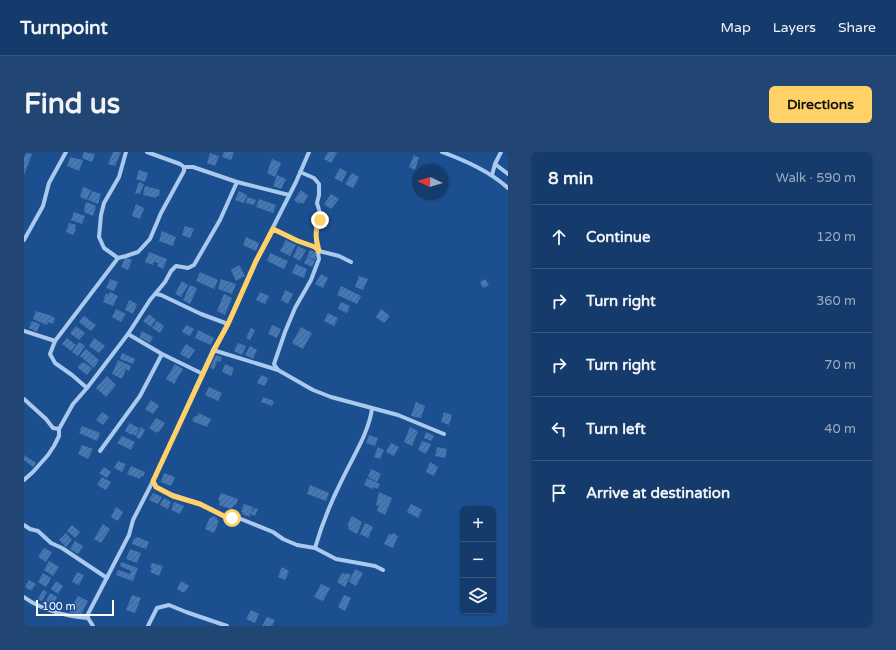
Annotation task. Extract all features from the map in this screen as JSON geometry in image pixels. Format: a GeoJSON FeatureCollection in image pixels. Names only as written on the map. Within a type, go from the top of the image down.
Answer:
{"type":"FeatureCollection","features":[{"type":"Feature","properties":{"kind":"street"},"geometry":{"type":"LineString","coordinates":[[24,240],[43,206],[50,183],[66,152]]}},
{"type":"Feature","properties":{"kind":"street"},"geometry":{"type":"LineString","coordinates":[[118,258],[104,248],[99,237],[101,215],[104,204],[119,177],[126,152]]}},
{"type":"Feature","properties":{"kind":"street"},"geometry":{"type":"LineString","coordinates":[[147,152],[180,164],[184,167],[192,167],[237,182],[289,195]]}},
{"type":"Feature","properties":{"kind":"street"},"geometry":{"type":"LineString","coordinates":[[93,626],[88,618],[88,614],[129,535],[133,520],[153,481],[172,438],[228,324],[256,261],[273,229],[309,152]]}},
{"type":"Feature","properties":{"kind":"street"},"geometry":{"type":"LineString","coordinates":[[442,152],[466,160],[492,175],[508,188]]}},
{"type":"Feature","properties":{"kind":"street"},"geometry":{"type":"LineString","coordinates":[[492,175],[495,164],[501,152]]}},
{"type":"Feature","properties":{"kind":"street"},"geometry":{"type":"LineString","coordinates":[[495,164],[508,174]]}},
{"type":"Feature","properties":{"kind":"street"},"geometry":{"type":"LineString","coordinates":[[87,388],[55,363],[50,354],[55,341],[118,258],[138,252],[150,239],[164,208],[184,171],[184,167]]}},
{"type":"Feature","properties":{"kind":"street"},"geometry":{"type":"LineString","coordinates":[[278,370],[274,364],[281,341],[295,308],[307,289],[319,259],[316,228],[320,220],[320,213],[317,203],[319,184],[314,178],[300,172]]}},
{"type":"Feature","properties":{"kind":"street"},"geometry":{"type":"LineString","coordinates":[[24,480],[41,463],[54,446],[59,436],[59,429],[73,404],[128,334],[165,282],[171,271],[176,266],[188,268],[194,266],[220,220],[237,182]]}},
{"type":"Feature","properties":{"kind":"street"},"geometry":{"type":"LineString","coordinates":[[273,229],[315,247],[319,251],[339,256],[351,262]]}},
{"type":"Feature","properties":{"kind":"street"},"geometry":{"type":"LineString","coordinates":[[156,294],[228,324]]}},
{"type":"Feature","properties":{"kind":"street"},"geometry":{"type":"LineString","coordinates":[[24,331],[55,341]]}},
{"type":"Feature","properties":{"kind":"street"},"geometry":{"type":"LineString","coordinates":[[128,334],[162,354],[203,374]]}},
{"type":"Feature","properties":{"kind":"street"},"geometry":{"type":"LineString","coordinates":[[214,350],[278,370],[313,390],[332,397],[398,415],[444,434]]}},
{"type":"Feature","properties":{"kind":"street"},"geometry":{"type":"LineString","coordinates":[[100,451],[140,396],[162,354]]}},
{"type":"Feature","properties":{"kind":"street"},"geometry":{"type":"LineString","coordinates":[[24,399],[46,419],[53,428],[59,429]]}},
{"type":"Feature","properties":{"kind":"street"},"geometry":{"type":"LineString","coordinates":[[315,548],[340,483],[359,448],[371,417],[372,409]]}},
{"type":"Feature","properties":{"kind":"street"},"geometry":{"type":"LineString","coordinates":[[153,481],[156,487],[173,496],[200,504],[224,516],[241,519],[273,532],[283,539],[297,545],[315,548],[336,558],[375,566],[384,570]]}},
{"type":"Feature","properties":{"kind":"street"},"geometry":{"type":"LineString","coordinates":[[24,525],[30,529],[38,531],[51,543],[62,548],[107,578]]}},
{"type":"Feature","properties":{"kind":"street"},"geometry":{"type":"LineString","coordinates":[[24,597],[44,608],[77,617],[88,618]]}},
{"type":"Feature","properties":{"kind":"street"},"geometry":{"type":"LineString","coordinates":[[148,626],[157,608],[169,605],[228,626]]}},
{"type":"Feature","properties":{"kind":"building"},"geometry":{"type":"Polygon","coordinates":[[[24,152],[32,154],[24,175],[24,152]]]}},
{"type":"Feature","properties":{"kind":"building"},"geometry":{"type":"Polygon","coordinates":[[[84,152],[95,154],[92,162],[82,158],[84,152]]]}},
{"type":"Feature","properties":{"kind":"building"},"geometry":{"type":"Polygon","coordinates":[[[113,152],[121,152],[115,166],[108,164],[113,152]]]}},
{"type":"Feature","properties":{"kind":"building"},"geometry":{"type":"Polygon","coordinates":[[[224,152],[234,152],[231,160],[222,157],[224,152]]]}},
{"type":"Feature","properties":{"kind":"building"},"geometry":{"type":"Polygon","coordinates":[[[328,152],[337,152],[331,163],[324,159],[328,152]]]}},
{"type":"Feature","properties":{"kind":"building"},"geometry":{"type":"Polygon","coordinates":[[[210,153],[219,156],[215,166],[207,163],[210,153]]]}},
{"type":"Feature","properties":{"kind":"building"},"geometry":{"type":"Polygon","coordinates":[[[414,155],[419,158],[417,164],[412,164],[412,168],[409,167],[414,155]]]}},
{"type":"Feature","properties":{"kind":"building"},"geometry":{"type":"Polygon","coordinates":[[[70,157],[83,160],[79,171],[67,166],[70,157]]]}},
{"type":"Feature","properties":{"kind":"building"},"geometry":{"type":"Polygon","coordinates":[[[272,159],[281,163],[275,177],[267,173],[272,159]]]}},
{"type":"Feature","properties":{"kind":"building"},"geometry":{"type":"Polygon","coordinates":[[[340,168],[347,172],[342,182],[334,178],[340,168]]]}},
{"type":"Feature","properties":{"kind":"building"},"geometry":{"type":"Polygon","coordinates":[[[139,170],[148,173],[145,182],[136,179],[139,170]]]}},
{"type":"Feature","properties":{"kind":"building"},"geometry":{"type":"Polygon","coordinates":[[[352,173],[359,177],[353,188],[345,184],[352,173]]]}},
{"type":"Feature","properties":{"kind":"building"},"geometry":{"type":"Polygon","coordinates":[[[277,175],[286,179],[281,189],[273,186],[277,175]]]}},
{"type":"Feature","properties":{"kind":"building"},"geometry":{"type":"Polygon","coordinates":[[[139,182],[144,184],[140,194],[135,193],[139,182]]]}},
{"type":"Feature","properties":{"kind":"building"},"geometry":{"type":"Polygon","coordinates":[[[145,186],[160,190],[159,196],[156,198],[143,195],[145,186]]]}},
{"type":"Feature","properties":{"kind":"building"},"geometry":{"type":"Polygon","coordinates":[[[83,187],[91,190],[87,200],[80,197],[83,187]]]}},
{"type":"Feature","properties":{"kind":"building"},"geometry":{"type":"Polygon","coordinates":[[[301,190],[308,196],[303,204],[300,202],[299,204],[294,200],[301,190]]]}},
{"type":"Feature","properties":{"kind":"building"},"geometry":{"type":"Polygon","coordinates":[[[92,191],[101,194],[98,204],[88,200],[92,191]]]}},
{"type":"Feature","properties":{"kind":"building"},"geometry":{"type":"Polygon","coordinates":[[[239,191],[247,195],[244,203],[235,200],[239,191]]]}},
{"type":"Feature","properties":{"kind":"building"},"geometry":{"type":"Polygon","coordinates":[[[331,194],[339,199],[331,209],[324,204],[331,194]]]}},
{"type":"Feature","properties":{"kind":"building"},"geometry":{"type":"Polygon","coordinates":[[[247,197],[256,200],[254,205],[246,203],[247,197]]]}},
{"type":"Feature","properties":{"kind":"building"},"geometry":{"type":"Polygon","coordinates":[[[259,199],[276,205],[273,213],[256,207],[259,199]]]}},
{"type":"Feature","properties":{"kind":"building"},"geometry":{"type":"Polygon","coordinates":[[[87,202],[96,206],[93,216],[84,212],[85,204],[87,202]]]}},
{"type":"Feature","properties":{"kind":"building"},"geometry":{"type":"Polygon","coordinates":[[[136,204],[144,208],[140,219],[132,216],[136,204]]]}},
{"type":"Feature","properties":{"kind":"building"},"geometry":{"type":"Polygon","coordinates":[[[74,212],[85,216],[82,224],[71,220],[74,212]]]}},
{"type":"Feature","properties":{"kind":"building"},"geometry":{"type":"Polygon","coordinates":[[[69,223],[76,225],[73,235],[66,232],[69,223]]]}},
{"type":"Feature","properties":{"kind":"building"},"geometry":{"type":"Polygon","coordinates":[[[185,226],[194,229],[190,238],[182,235],[185,226]]]}},
{"type":"Feature","properties":{"kind":"building"},"geometry":{"type":"Polygon","coordinates":[[[162,231],[176,237],[173,246],[159,241],[162,231]]]}},
{"type":"Feature","properties":{"kind":"building"},"geometry":{"type":"Polygon","coordinates":[[[246,237],[259,243],[256,251],[243,245],[246,237]]]}},
{"type":"Feature","properties":{"kind":"building"},"geometry":{"type":"Polygon","coordinates":[[[286,240],[296,245],[290,256],[280,251],[286,240]]]}},
{"type":"Feature","properties":{"kind":"building"},"geometry":{"type":"Polygon","coordinates":[[[298,246],[306,250],[300,261],[293,257],[298,246]]]}},
{"type":"Feature","properties":{"kind":"building"},"geometry":{"type":"Polygon","coordinates":[[[310,250],[318,253],[315,260],[307,257],[310,250]]]}},
{"type":"Feature","properties":{"kind":"building"},"geometry":{"type":"Polygon","coordinates":[[[149,252],[167,259],[163,269],[157,266],[158,263],[154,262],[153,265],[145,262],[149,252]]]}},
{"type":"Feature","properties":{"kind":"building"},"geometry":{"type":"Polygon","coordinates":[[[270,253],[288,261],[284,269],[267,261],[270,253]]]}},
{"type":"Feature","properties":{"kind":"building"},"geometry":{"type":"Polygon","coordinates":[[[125,257],[132,260],[128,270],[121,267],[125,257]]]}},
{"type":"Feature","properties":{"kind":"building"},"geometry":{"type":"Polygon","coordinates":[[[307,257],[315,261],[312,267],[304,263],[307,257]]]}},
{"type":"Feature","properties":{"kind":"building"},"geometry":{"type":"Polygon","coordinates":[[[296,264],[307,269],[304,278],[292,273],[296,264]]]}},
{"type":"Feature","properties":{"kind":"building"},"geometry":{"type":"Polygon","coordinates":[[[239,265],[245,276],[236,281],[231,270],[239,265]]]}},
{"type":"Feature","properties":{"kind":"building"},"geometry":{"type":"Polygon","coordinates":[[[200,272],[218,280],[214,289],[196,281],[200,272]]]}},
{"type":"Feature","properties":{"kind":"building"},"geometry":{"type":"Polygon","coordinates":[[[321,274],[328,278],[323,288],[315,284],[321,274]]]}},
{"type":"Feature","properties":{"kind":"building"},"geometry":{"type":"Polygon","coordinates":[[[359,276],[368,279],[363,290],[355,287],[359,276]]]}},
{"type":"Feature","properties":{"kind":"building"},"geometry":{"type":"Polygon","coordinates":[[[110,279],[118,282],[114,291],[106,288],[110,279]]]}},
{"type":"Feature","properties":{"kind":"building"},"geometry":{"type":"Polygon","coordinates":[[[221,279],[236,284],[232,294],[218,289],[221,279]]]}},
{"type":"Feature","properties":{"kind":"building"},"geometry":{"type":"Polygon","coordinates":[[[485,279],[489,285],[483,288],[480,282],[485,279]]]}},
{"type":"Feature","properties":{"kind":"building"},"geometry":{"type":"Polygon","coordinates":[[[182,281],[188,285],[181,297],[175,294],[182,281]]]}},
{"type":"Feature","properties":{"kind":"building"},"geometry":{"type":"Polygon","coordinates":[[[190,285],[197,288],[190,304],[183,300],[190,285]]]}},
{"type":"Feature","properties":{"kind":"building"},"geometry":{"type":"Polygon","coordinates":[[[341,286],[361,296],[357,304],[337,295],[341,286]]]}},
{"type":"Feature","properties":{"kind":"building"},"geometry":{"type":"Polygon","coordinates":[[[285,290],[293,294],[288,304],[281,300],[285,290]]]}},
{"type":"Feature","properties":{"kind":"building"},"geometry":{"type":"Polygon","coordinates":[[[110,292],[118,296],[113,306],[103,302],[106,293],[108,295],[110,292]]]}},
{"type":"Feature","properties":{"kind":"building"},"geometry":{"type":"Polygon","coordinates":[[[260,292],[269,296],[265,304],[256,300],[260,292]]]}},
{"type":"Feature","properties":{"kind":"building"},"geometry":{"type":"Polygon","coordinates":[[[224,294],[232,298],[225,315],[217,311],[224,294]]]}},
{"type":"Feature","properties":{"kind":"building"},"geometry":{"type":"Polygon","coordinates":[[[129,300],[137,304],[133,314],[125,310],[129,300]]]}},
{"type":"Feature","properties":{"kind":"building"},"geometry":{"type":"Polygon","coordinates":[[[341,302],[350,306],[347,313],[338,309],[341,302]]]}},
{"type":"Feature","properties":{"kind":"building"},"geometry":{"type":"Polygon","coordinates":[[[116,309],[126,314],[121,322],[112,317],[116,309]]]}},
{"type":"Feature","properties":{"kind":"building"},"geometry":{"type":"Polygon","coordinates":[[[381,309],[390,316],[384,323],[376,317],[381,309]]]}},
{"type":"Feature","properties":{"kind":"building"},"geometry":{"type":"Polygon","coordinates":[[[36,311],[55,318],[53,324],[48,322],[47,325],[33,319],[36,311]]]}},
{"type":"Feature","properties":{"kind":"building"},"geometry":{"type":"Polygon","coordinates":[[[328,313],[338,318],[334,326],[324,321],[328,313]]]}},
{"type":"Feature","properties":{"kind":"building"},"geometry":{"type":"Polygon","coordinates":[[[149,314],[156,320],[151,327],[143,321],[149,314]]]}},
{"type":"Feature","properties":{"kind":"building"},"geometry":{"type":"Polygon","coordinates":[[[84,316],[96,325],[91,331],[79,322],[84,316]]]}},
{"type":"Feature","properties":{"kind":"building"},"geometry":{"type":"Polygon","coordinates":[[[32,321],[40,324],[37,332],[29,328],[32,321]]]}},
{"type":"Feature","properties":{"kind":"building"},"geometry":{"type":"Polygon","coordinates":[[[157,321],[164,326],[160,333],[152,328],[157,321]]]}},
{"type":"Feature","properties":{"kind":"building"},"geometry":{"type":"Polygon","coordinates":[[[186,325],[194,329],[190,336],[182,332],[186,325]]]}},
{"type":"Feature","properties":{"kind":"building"},"geometry":{"type":"Polygon","coordinates":[[[272,325],[281,329],[277,338],[268,334],[272,325]]]}},
{"type":"Feature","properties":{"kind":"building"},"geometry":{"type":"Polygon","coordinates":[[[76,326],[85,333],[79,340],[70,333],[76,326]]]}},
{"type":"Feature","properties":{"kind":"building"},"geometry":{"type":"Polygon","coordinates":[[[301,327],[312,333],[303,349],[292,343],[301,327]]]}},
{"type":"Feature","properties":{"kind":"building"},"geometry":{"type":"Polygon","coordinates":[[[251,328],[255,330],[250,340],[246,338],[251,328]]]}},
{"type":"Feature","properties":{"kind":"building"},"geometry":{"type":"Polygon","coordinates":[[[198,330],[214,338],[211,345],[195,338],[198,330]]]}},
{"type":"Feature","properties":{"kind":"building"},"geometry":{"type":"Polygon","coordinates":[[[142,331],[153,337],[150,343],[139,337],[142,331]]]}},
{"type":"Feature","properties":{"kind":"building"},"geometry":{"type":"Polygon","coordinates":[[[67,338],[76,345],[71,351],[62,344],[67,338]]]}},
{"type":"Feature","properties":{"kind":"building"},"geometry":{"type":"Polygon","coordinates":[[[94,338],[105,346],[99,353],[89,346],[94,338]]]}},
{"type":"Feature","properties":{"kind":"building"},"geometry":{"type":"Polygon","coordinates":[[[79,342],[85,346],[78,356],[72,352],[79,342]]]}},
{"type":"Feature","properties":{"kind":"building"},"geometry":{"type":"Polygon","coordinates":[[[238,343],[246,346],[242,355],[234,351],[238,343]]]}},
{"type":"Feature","properties":{"kind":"building"},"geometry":{"type":"Polygon","coordinates":[[[186,344],[195,350],[189,359],[180,354],[186,344]]]}},
{"type":"Feature","properties":{"kind":"building"},"geometry":{"type":"Polygon","coordinates":[[[250,346],[257,350],[253,359],[245,355],[250,346]]]}},
{"type":"Feature","properties":{"kind":"building"},"geometry":{"type":"Polygon","coordinates":[[[86,349],[99,360],[94,368],[80,356],[86,349]]]}},
{"type":"Feature","properties":{"kind":"building"},"geometry":{"type":"Polygon","coordinates":[[[122,353],[135,359],[133,364],[120,359],[122,353]]]}},
{"type":"Feature","properties":{"kind":"building"},"geometry":{"type":"Polygon","coordinates":[[[216,355],[222,357],[220,362],[217,361],[214,369],[210,368],[216,355]]]}},
{"type":"Feature","properties":{"kind":"building"},"geometry":{"type":"Polygon","coordinates":[[[118,360],[131,366],[129,371],[126,369],[122,379],[112,374],[118,360]]]}},
{"type":"Feature","properties":{"kind":"building"},"geometry":{"type":"Polygon","coordinates":[[[83,362],[92,368],[87,375],[78,368],[78,366],[83,362]]]}},
{"type":"Feature","properties":{"kind":"building"},"geometry":{"type":"Polygon","coordinates":[[[175,364],[183,369],[174,384],[166,379],[175,364]]]}},
{"type":"Feature","properties":{"kind":"building"},"geometry":{"type":"Polygon","coordinates":[[[225,364],[234,368],[231,376],[222,372],[225,364]]]}},
{"type":"Feature","properties":{"kind":"building"},"geometry":{"type":"Polygon","coordinates":[[[261,375],[268,378],[265,386],[257,383],[261,375]]]}},
{"type":"Feature","properties":{"kind":"building"},"geometry":{"type":"Polygon","coordinates":[[[107,376],[116,385],[106,397],[96,388],[107,376]]]}},
{"type":"Feature","properties":{"kind":"building"},"geometry":{"type":"Polygon","coordinates":[[[209,387],[222,393],[218,401],[205,395],[209,387]]]}},
{"type":"Feature","properties":{"kind":"building"},"geometry":{"type":"Polygon","coordinates":[[[263,397],[274,401],[272,406],[261,402],[263,397]]]}},
{"type":"Feature","properties":{"kind":"building"},"geometry":{"type":"Polygon","coordinates":[[[151,400],[159,406],[153,414],[145,409],[151,400]]]}},
{"type":"Feature","properties":{"kind":"building"},"geometry":{"type":"Polygon","coordinates":[[[416,402],[425,406],[421,418],[411,416],[416,402]]]}},
{"type":"Feature","properties":{"kind":"building"},"geometry":{"type":"Polygon","coordinates":[[[102,412],[109,417],[103,425],[96,420],[102,412]]]}},
{"type":"Feature","properties":{"kind":"building"},"geometry":{"type":"Polygon","coordinates":[[[444,412],[452,415],[449,425],[441,422],[444,412]]]}},
{"type":"Feature","properties":{"kind":"building"},"geometry":{"type":"Polygon","coordinates":[[[199,413],[211,419],[207,427],[192,421],[199,413]]]}},
{"type":"Feature","properties":{"kind":"building"},"geometry":{"type":"Polygon","coordinates":[[[156,418],[165,423],[157,433],[149,428],[156,418]]]}},
{"type":"Feature","properties":{"kind":"building"},"geometry":{"type":"Polygon","coordinates":[[[129,423],[139,428],[136,436],[125,431],[129,423]]]}},
{"type":"Feature","properties":{"kind":"building"},"geometry":{"type":"Polygon","coordinates":[[[82,426],[100,433],[97,441],[79,433],[82,426]]]}},
{"type":"Feature","properties":{"kind":"building"},"geometry":{"type":"Polygon","coordinates":[[[141,427],[145,430],[140,439],[136,437],[141,427]]]}},
{"type":"Feature","properties":{"kind":"building"},"geometry":{"type":"Polygon","coordinates":[[[410,427],[418,431],[412,446],[404,442],[410,427]]]}},
{"type":"Feature","properties":{"kind":"building"},"geometry":{"type":"Polygon","coordinates":[[[426,432],[434,436],[431,441],[424,438],[426,432]]]}},
{"type":"Feature","properties":{"kind":"building"},"geometry":{"type":"Polygon","coordinates":[[[369,435],[378,438],[375,446],[366,443],[369,435]]]}},
{"type":"Feature","properties":{"kind":"building"},"geometry":{"type":"Polygon","coordinates":[[[122,436],[135,442],[131,450],[117,443],[122,436]]]}},
{"type":"Feature","properties":{"kind":"building"},"geometry":{"type":"Polygon","coordinates":[[[422,441],[431,444],[426,454],[418,450],[422,441]]]}},
{"type":"Feature","properties":{"kind":"building"},"geometry":{"type":"Polygon","coordinates":[[[391,443],[399,447],[394,456],[386,452],[391,443]]]}},
{"type":"Feature","properties":{"kind":"building"},"geometry":{"type":"Polygon","coordinates":[[[82,445],[93,449],[88,459],[78,454],[82,445]]]}},
{"type":"Feature","properties":{"kind":"building"},"geometry":{"type":"Polygon","coordinates":[[[378,447],[384,450],[380,459],[374,457],[378,447]]]}},
{"type":"Feature","properties":{"kind":"building"},"geometry":{"type":"Polygon","coordinates":[[[437,447],[447,449],[445,458],[435,456],[437,447]]]}},
{"type":"Feature","properties":{"kind":"building"},"geometry":{"type":"Polygon","coordinates":[[[24,455],[36,463],[33,467],[24,460],[24,455]]]}},
{"type":"Feature","properties":{"kind":"building"},"geometry":{"type":"Polygon","coordinates":[[[118,461],[126,464],[122,472],[114,468],[118,461]]]}},
{"type":"Feature","properties":{"kind":"building"},"geometry":{"type":"Polygon","coordinates":[[[430,462],[438,467],[434,476],[426,472],[430,462]]]}},
{"type":"Feature","properties":{"kind":"building"},"geometry":{"type":"Polygon","coordinates":[[[131,466],[145,472],[143,477],[141,476],[140,479],[127,474],[131,466]]]}},
{"type":"Feature","properties":{"kind":"building"},"geometry":{"type":"Polygon","coordinates":[[[104,467],[111,472],[107,478],[99,473],[104,467]]]}},
{"type":"Feature","properties":{"kind":"building"},"geometry":{"type":"Polygon","coordinates":[[[371,469],[381,474],[377,482],[368,477],[371,469]]]}},
{"type":"Feature","properties":{"kind":"building"},"geometry":{"type":"Polygon","coordinates":[[[164,473],[175,477],[171,486],[161,482],[164,473]]]}},
{"type":"Feature","properties":{"kind":"building"},"geometry":{"type":"Polygon","coordinates":[[[102,477],[111,482],[106,490],[97,485],[102,477]]]}},
{"type":"Feature","properties":{"kind":"building"},"geometry":{"type":"Polygon","coordinates":[[[367,478],[380,484],[377,489],[364,485],[367,478]]]}},
{"type":"Feature","properties":{"kind":"building"},"geometry":{"type":"Polygon","coordinates":[[[310,485],[329,493],[326,501],[307,494],[310,485]]]}},
{"type":"Feature","properties":{"kind":"building"},"geometry":{"type":"Polygon","coordinates":[[[379,492],[392,498],[385,515],[377,511],[379,506],[376,505],[379,492]]]}},
{"type":"Feature","properties":{"kind":"building"},"geometry":{"type":"Polygon","coordinates":[[[153,493],[162,497],[158,504],[149,500],[153,493]]]}},
{"type":"Feature","properties":{"kind":"building"},"geometry":{"type":"Polygon","coordinates":[[[221,493],[238,499],[236,505],[235,504],[231,509],[219,505],[220,501],[218,500],[221,493]]]}},
{"type":"Feature","properties":{"kind":"building"},"geometry":{"type":"Polygon","coordinates":[[[164,498],[171,502],[168,509],[160,505],[164,498]]]}},
{"type":"Feature","properties":{"kind":"building"},"geometry":{"type":"Polygon","coordinates":[[[174,502],[184,506],[180,514],[171,510],[174,502]]]}},
{"type":"Feature","properties":{"kind":"building"},"geometry":{"type":"Polygon","coordinates":[[[244,504],[253,507],[251,513],[254,508],[258,509],[255,516],[250,514],[250,517],[242,514],[243,512],[241,512],[244,504]]]}},
{"type":"Feature","properties":{"kind":"building"},"geometry":{"type":"Polygon","coordinates":[[[411,504],[422,510],[418,518],[407,512],[411,504]]]}},
{"type":"Feature","properties":{"kind":"building"},"geometry":{"type":"Polygon","coordinates":[[[116,507],[123,512],[118,521],[111,517],[116,507]]]}},
{"type":"Feature","properties":{"kind":"building"},"geometry":{"type":"Polygon","coordinates":[[[213,516],[219,521],[214,533],[205,529],[210,517],[212,518],[213,516]]]}},
{"type":"Feature","properties":{"kind":"building"},"geometry":{"type":"Polygon","coordinates":[[[352,516],[362,522],[357,534],[348,529],[349,526],[347,525],[352,516]]]}},
{"type":"Feature","properties":{"kind":"building"},"geometry":{"type":"Polygon","coordinates":[[[365,523],[373,527],[368,538],[360,534],[365,523]]]}},
{"type":"Feature","properties":{"kind":"building"},"geometry":{"type":"Polygon","coordinates":[[[103,524],[110,529],[101,543],[94,539],[103,524]]]}},
{"type":"Feature","properties":{"kind":"building"},"geometry":{"type":"Polygon","coordinates":[[[72,525],[80,532],[75,538],[67,531],[72,525]]]}},
{"type":"Feature","properties":{"kind":"building"},"geometry":{"type":"Polygon","coordinates":[[[66,533],[72,540],[66,547],[59,540],[66,533]]]}},
{"type":"Feature","properties":{"kind":"building"},"geometry":{"type":"Polygon","coordinates":[[[393,533],[398,536],[393,548],[384,544],[389,534],[392,535],[393,533]]]}},
{"type":"Feature","properties":{"kind":"building"},"geometry":{"type":"Polygon","coordinates":[[[137,537],[149,542],[146,549],[132,544],[134,538],[136,539],[137,537]]]}},
{"type":"Feature","properties":{"kind":"building"},"geometry":{"type":"Polygon","coordinates":[[[75,541],[83,546],[78,554],[70,549],[75,541]]]}},
{"type":"Feature","properties":{"kind":"building"},"geometry":{"type":"Polygon","coordinates":[[[44,548],[52,552],[46,562],[38,557],[44,548]]]}},
{"type":"Feature","properties":{"kind":"building"},"geometry":{"type":"Polygon","coordinates":[[[130,549],[141,553],[137,563],[126,559],[130,549]]]}},
{"type":"Feature","properties":{"kind":"building"},"geometry":{"type":"Polygon","coordinates":[[[49,561],[59,567],[53,576],[44,570],[49,561]]]}},
{"type":"Feature","properties":{"kind":"building"},"geometry":{"type":"Polygon","coordinates":[[[121,562],[138,568],[133,581],[116,575],[118,570],[130,574],[131,571],[120,566],[121,562]]]}},
{"type":"Feature","properties":{"kind":"building"},"geometry":{"type":"Polygon","coordinates":[[[152,563],[163,566],[159,576],[150,572],[152,563]]]}},
{"type":"Feature","properties":{"kind":"building"},"geometry":{"type":"Polygon","coordinates":[[[282,567],[289,571],[285,580],[278,577],[282,567]]]}},
{"type":"Feature","properties":{"kind":"building"},"geometry":{"type":"Polygon","coordinates":[[[355,569],[363,573],[356,586],[349,582],[355,569]]]}},
{"type":"Feature","properties":{"kind":"building"},"geometry":{"type":"Polygon","coordinates":[[[77,572],[84,575],[79,585],[72,582],[77,572]]]}},
{"type":"Feature","properties":{"kind":"building"},"geometry":{"type":"Polygon","coordinates":[[[43,573],[51,578],[46,587],[38,582],[43,573]]]}},
{"type":"Feature","properties":{"kind":"building"},"geometry":{"type":"Polygon","coordinates":[[[342,573],[351,575],[345,587],[337,582],[342,573]]]}},
{"type":"Feature","properties":{"kind":"building"},"geometry":{"type":"Polygon","coordinates":[[[29,580],[36,584],[31,591],[25,587],[29,580]]]}},
{"type":"Feature","properties":{"kind":"building"},"geometry":{"type":"Polygon","coordinates":[[[56,581],[63,586],[58,594],[51,589],[56,581]]]}},
{"type":"Feature","properties":{"kind":"building"},"geometry":{"type":"Polygon","coordinates":[[[181,581],[189,586],[184,593],[177,589],[181,581]]]}},
{"type":"Feature","properties":{"kind":"building"},"geometry":{"type":"Polygon","coordinates":[[[321,584],[330,588],[323,601],[314,597],[321,584]]]}},
{"type":"Feature","properties":{"kind":"building"},"geometry":{"type":"Polygon","coordinates":[[[43,590],[47,592],[42,601],[38,599],[43,590]]]}},
{"type":"Feature","properties":{"kind":"building"},"geometry":{"type":"Polygon","coordinates":[[[50,593],[57,597],[53,605],[46,601],[50,593]]]}},
{"type":"Feature","properties":{"kind":"building"},"geometry":{"type":"Polygon","coordinates":[[[132,595],[141,598],[135,613],[126,610],[132,595]]]}},
{"type":"Feature","properties":{"kind":"building"},"geometry":{"type":"Polygon","coordinates":[[[344,595],[351,598],[345,611],[338,607],[344,595]]]}},
{"type":"Feature","properties":{"kind":"building"},"geometry":{"type":"Polygon","coordinates":[[[78,596],[88,601],[80,617],[69,612],[78,596]]]}},
{"type":"Feature","properties":{"kind":"building"},"geometry":{"type":"Polygon","coordinates":[[[251,610],[259,614],[255,623],[246,619],[251,610]]]}},
{"type":"Feature","properties":{"kind":"building"},"geometry":{"type":"Polygon","coordinates":[[[267,617],[275,620],[272,626],[262,626],[267,617]]]}},
{"type":"Feature","properties":{"kind":"route"},"geometry":{"type":"LineString","coordinates":[[232,518],[212,511],[200,504],[173,496],[156,487],[153,481],[214,350],[228,324],[256,261],[273,229],[315,247],[319,251],[316,240],[316,228],[320,220]]}}]}
